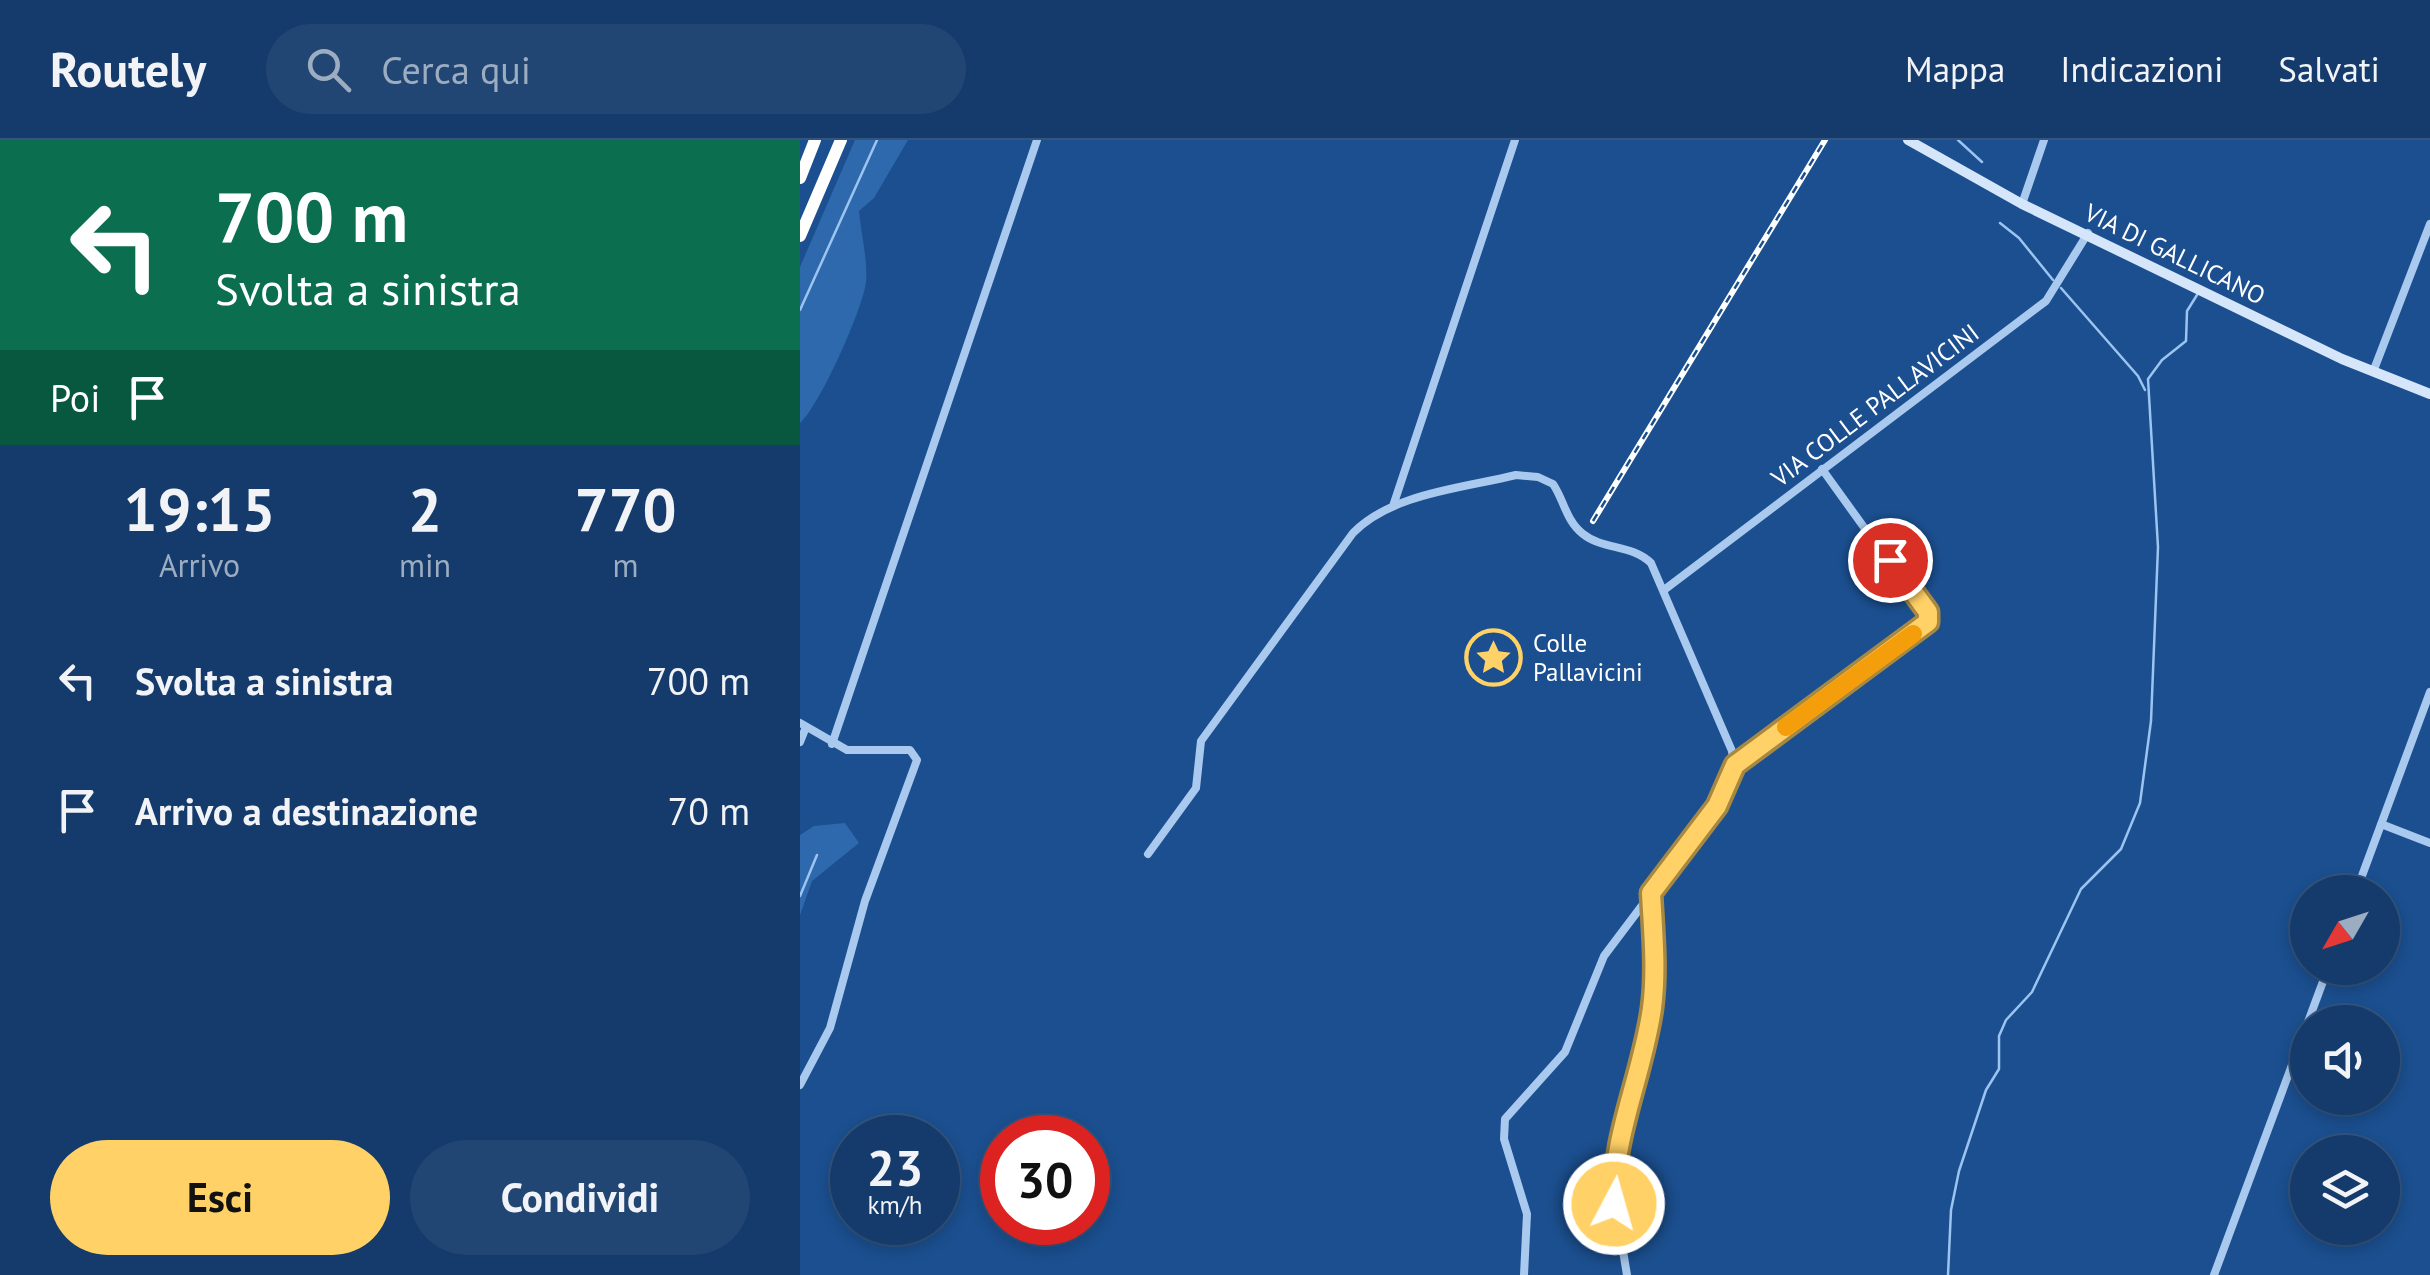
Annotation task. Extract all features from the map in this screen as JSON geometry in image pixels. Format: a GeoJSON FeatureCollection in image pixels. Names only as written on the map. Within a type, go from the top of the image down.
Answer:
{"type":"FeatureCollection","features":[{"type":"Feature","properties":{"kind":"highway"},"geometry":{"type":"LineString","coordinates":[[800,178],[815,140]]}},
{"type":"Feature","properties":{"kind":"highway"},"geometry":{"type":"LineString","coordinates":[[800,236],[841,140]]}},
{"type":"Feature","properties":{"kind":"street"},"geometry":{"type":"LineString","coordinates":[[832,744],[1037,140]]}},
{"type":"Feature","properties":{"kind":"street"},"geometry":{"type":"LineString","coordinates":[[1392,506],[1515,140]]}},
{"type":"Feature","properties":{"kind":"street","name":"VIA DI GALLICANO"},"geometry":{"type":"LineString","coordinates":[[1908,140],[2022,204],[2373,372],[2430,394]]}},
{"type":"Feature","properties":{"kind":"street"},"geometry":{"type":"LineString","coordinates":[[2022,204],[2044,140]]}},
{"type":"Feature","properties":{"kind":"street"},"geometry":{"type":"LineString","coordinates":[[2373,372],[2430,224]]}},
{"type":"Feature","properties":{"kind":"street","name":"VIA COLLE PALLAVICINI"},"geometry":{"type":"LineString","coordinates":[[1664,590],[2046,301],[2088,233]]}},
{"type":"Feature","properties":{"kind":"street"},"geometry":{"type":"LineString","coordinates":[[1524,1275],[1528,1214],[1504,1139],[1504,1122],[1514,1105],[1547,1074],[1570,1044],[1598,968],[1717,806],[1735,765],[1930,619],[1822,470]]}},
{"type":"Feature","properties":{"kind":"street"},"geometry":{"type":"LineString","coordinates":[[1148,854],[1196,788],[1201,741],[1353,533],[1373,515],[1392,506],[1516,476],[1538,477],[1556,488],[1568,517],[1582,534],[1642,555],[1654,568],[1735,765]]}},
{"type":"Feature","properties":{"kind":"street"},"geometry":{"type":"LineString","coordinates":[[2362,875],[2430,692]]}},
{"type":"Feature","properties":{"kind":"street"},"geometry":{"type":"LineString","coordinates":[[800,742],[803,725],[832,744],[863,752],[910,750],[917,763],[865,901],[830,1028],[800,1085]]}},
{"type":"Feature","properties":{"kind":"street"},"geometry":{"type":"LineString","coordinates":[[2381,824],[2430,843]]}},
{"type":"Feature","properties":{"kind":"street"},"geometry":{"type":"LineString","coordinates":[[1627,1275],[1614,1197],[1624,1118],[1652,1008],[1651,893]]}},
{"type":"Feature","properties":{"kind":"street"},"geometry":{"type":"LineString","coordinates":[[2214,1275],[2322,985]]}},
{"type":"Feature","properties":{"kind":"shaded area"},"geometry":{"type":"Polygon","coordinates":[[[855,140],[908,140],[874,198],[859,211],[866,265],[863,295],[828,378],[800,423],[800,267],[855,140]]]}},
{"type":"Feature","properties":{"kind":"shaded area"},"geometry":{"type":"Polygon","coordinates":[[[845,823],[859,843],[812,881],[800,915],[800,835],[814,826],[845,823]]]}},
{"type":"Feature","properties":{"kind":"waterway"},"geometry":{"type":"LineString","coordinates":[[800,310],[877,140]]}},
{"type":"Feature","properties":{"kind":"waterway"},"geometry":{"type":"LineString","coordinates":[[1958,140],[1982,162]]}},
{"type":"Feature","properties":{"kind":"waterway"},"geometry":{"type":"LineString","coordinates":[[2000,223],[2019,238],[2053,280]]}},
{"type":"Feature","properties":{"kind":"waterway"},"geometry":{"type":"LineString","coordinates":[[2061,288],[2138,376],[2145,390]]}},
{"type":"Feature","properties":{"kind":"waterway"},"geometry":{"type":"LineString","coordinates":[[1948,1275],[1951,1210],[1959,1171],[1986,1090],[1999,1069],[1999,1036],[2006,1020],[2032,992],[2081,889],[2121,849],[2140,803],[2151,721],[2158,547],[2148,379],[2162,360],[2186,341],[2187,311],[2197,295]]}},
{"type":"Feature","properties":{"kind":"waterway"},"geometry":{"type":"LineString","coordinates":[[800,896],[817,855]]}},
{"type":"Feature","properties":{"kind":"railway"},"geometry":{"type":"LineString","coordinates":[[1593,521],[1825,140]]}},
{"type":"Feature","properties":{"kind":"slow traffic"},"geometry":{"type":"LineString","coordinates":[[1786,727],[1913,634]]}},
{"type":"Feature","properties":{"kind":"place","name":"Colle Pallavicini"},"geometry":{"type":"Point","coordinates":[1494,657]}},
{"type":"Feature","properties":{"kind":"route"},"geometry":{"type":"LineString","coordinates":[[1614,1204],[1624,1118],[1652,1008],[1651,893],[1717,806],[1734,776],[1735,765],[1928,622],[1928,612],[1890,560]]}}]}
